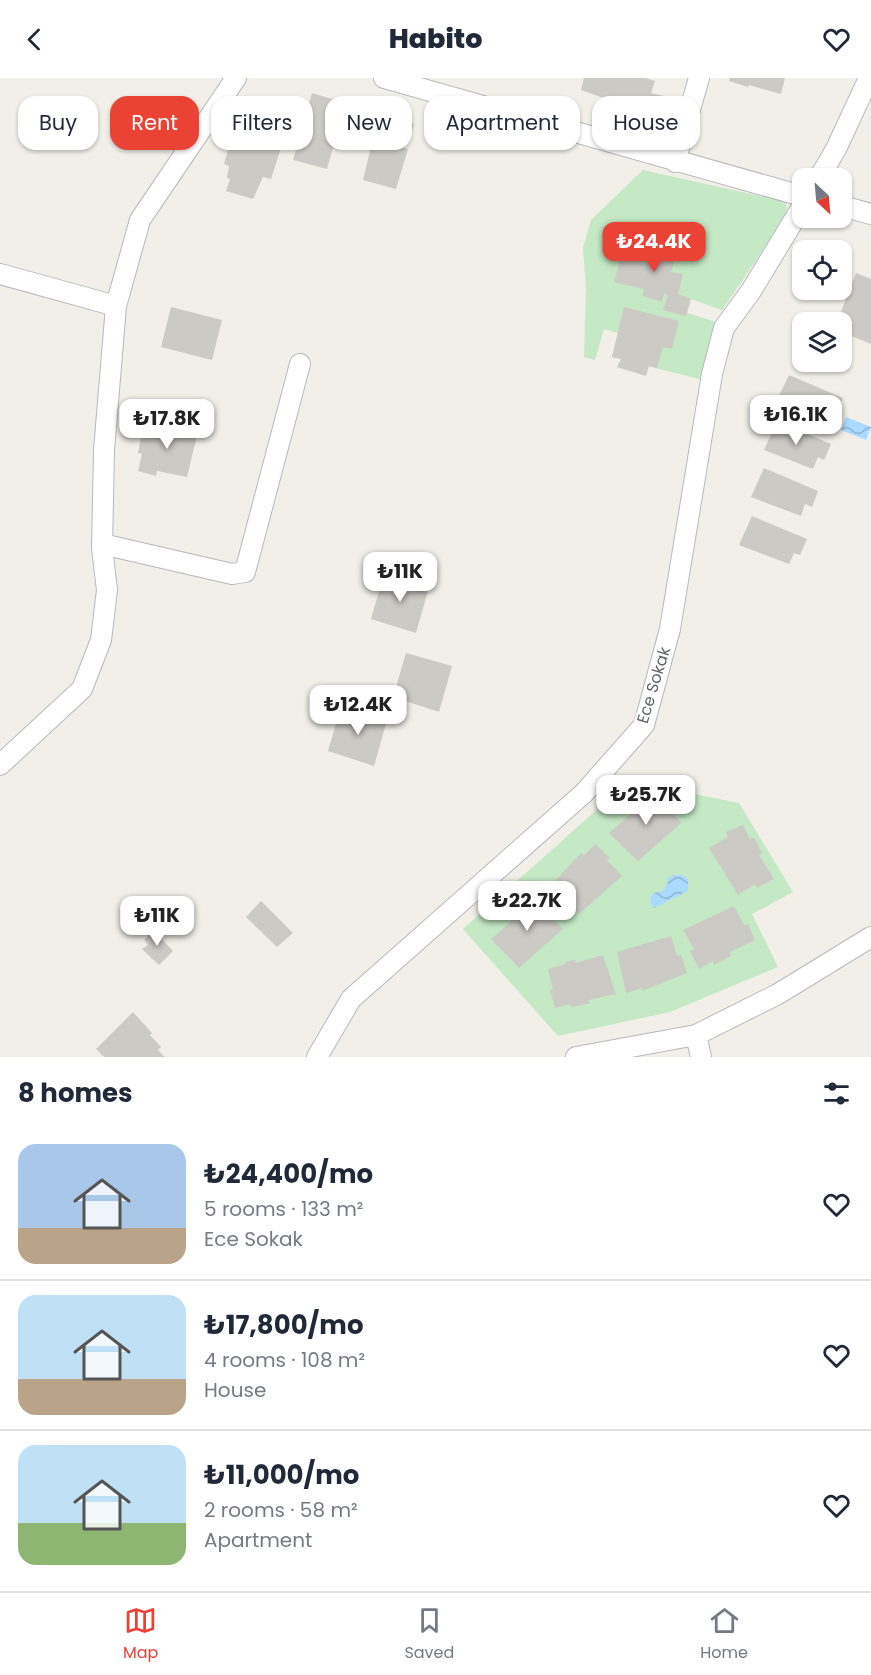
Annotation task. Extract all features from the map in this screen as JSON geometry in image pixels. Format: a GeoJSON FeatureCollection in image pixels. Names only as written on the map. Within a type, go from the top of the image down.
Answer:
{"type":"FeatureCollection","features":[{"type":"Feature","properties":{"kind":"street"},"geometry":{"type":"LineString","coordinates":[[0,765],[82,688],[101,640],[107,590],[102,544],[104,450],[116,306],[140,220],[236,78]]}},
{"type":"Feature","properties":{"kind":"street"},"geometry":{"type":"LineString","coordinates":[[384,78],[792,193]]}},
{"type":"Feature","properties":{"kind":"street"},"geometry":{"type":"LineString","coordinates":[[675,162],[699,78]]}},
{"type":"Feature","properties":{"kind":"street"},"geometry":{"type":"LineString","coordinates":[[825,168],[836,149],[868,78]]}},
{"type":"Feature","properties":{"kind":"street"},"geometry":{"type":"LineString","coordinates":[[852,209],[871,214]]}},
{"type":"Feature","properties":{"kind":"street","name":"Ece Sokak"},"geometry":{"type":"LineString","coordinates":[[317,1057],[351,999],[584,793],[644,725],[670,629],[712,374],[724,328],[751,291],[792,223]]}},
{"type":"Feature","properties":{"kind":"street"},"geometry":{"type":"LineString","coordinates":[[0,274],[116,306]]}},
{"type":"Feature","properties":{"kind":"street"},"geometry":{"type":"LineString","coordinates":[[102,544],[232,574],[244,572],[300,364]]}},
{"type":"Feature","properties":{"kind":"street"},"geometry":{"type":"LineString","coordinates":[[576,1057],[696,1035],[778,994],[871,937]]}},
{"type":"Feature","properties":{"kind":"street"},"geometry":{"type":"LineString","coordinates":[[696,1035],[701,1057]]}},
{"type":"Feature","properties":{"kind":"green space"},"geometry":{"type":"Polygon","coordinates":[[[643,170],[786,202],[787,215],[722,310],[691,299],[687,313],[716,322],[703,380],[612,357],[618,333],[604,329],[595,360],[584,357],[586,288],[583,248],[591,220],[643,170]]]}},
{"type":"Feature","properties":{"kind":"green space"},"geometry":{"type":"Polygon","coordinates":[[[629,781],[739,803],[793,892],[752,914],[778,967],[670,1012],[558,1036],[463,929],[629,781]]]}},
{"type":"Feature","properties":{"kind":"water"},"geometry":{"type":"Polygon","coordinates":[[[846,417],[871,427],[866,440],[841,430],[846,417]]]}},
{"type":"Feature","properties":{"kind":"water"},"geometry":{"type":"Polygon","coordinates":[[[673,875],[682,875],[688,879],[688,891],[654,908],[650,897],[662,891],[668,883],[667,879],[673,875]]]}},
{"type":"Feature","properties":{"kind":"building"},"geometry":{"type":"Polygon","coordinates":[[[584,78],[645,78],[655,81],[651,93],[664,96],[598,96],[581,90],[584,78]]]}},
{"type":"Feature","properties":{"kind":"building"},"geometry":{"type":"Polygon","coordinates":[[[730,78],[785,78],[781,94],[749,85],[748,87],[729,81],[730,78]]]}},
{"type":"Feature","properties":{"kind":"building"},"geometry":{"type":"Polygon","coordinates":[[[312,93],[325,97],[325,150],[332,150],[327,169],[293,160],[296,150],[313,150],[313,96],[312,93]]]}},
{"type":"Feature","properties":{"kind":"building"},"geometry":{"type":"Polygon","coordinates":[[[228,150],[280,150],[271,179],[263,177],[253,199],[226,191],[230,179],[227,178],[229,166],[224,164],[228,150]]]}},
{"type":"Feature","properties":{"kind":"building"},"geometry":{"type":"Polygon","coordinates":[[[368,150],[408,150],[396,189],[363,180],[370,151],[368,150]]]}},
{"type":"Feature","properties":{"kind":"building"},"geometry":{"type":"Polygon","coordinates":[[[651,234],[679,244],[671,272],[683,274],[678,294],[691,299],[686,316],[663,310],[668,295],[664,294],[662,302],[643,296],[644,289],[614,282],[625,243],[646,250],[651,234]]]}},
{"type":"Feature","properties":{"kind":"building"},"geometry":{"type":"Polygon","coordinates":[[[856,273],[871,279],[871,344],[852,336],[852,312],[841,312],[846,300],[852,300],[852,283],[856,273]]]}},
{"type":"Feature","properties":{"kind":"building"},"geometry":{"type":"Polygon","coordinates":[[[171,307],[222,320],[212,360],[161,347],[171,307]]]}},
{"type":"Feature","properties":{"kind":"building"},"geometry":{"type":"Polygon","coordinates":[[[624,307],[679,321],[672,349],[663,347],[657,368],[649,366],[646,376],[617,367],[621,359],[612,357],[624,307]]]}},
{"type":"Feature","properties":{"kind":"building"},"geometry":{"type":"Polygon","coordinates":[[[789,375],[843,398],[836,414],[830,411],[825,423],[775,404],[789,375]]]}},
{"type":"Feature","properties":{"kind":"building"},"geometry":{"type":"Polygon","coordinates":[[[777,421],[831,444],[824,460],[818,457],[813,469],[764,450],[777,421]]]}},
{"type":"Feature","properties":{"kind":"building"},"geometry":{"type":"Polygon","coordinates":[[[149,423],[198,431],[187,477],[157,471],[156,476],[138,471],[142,454],[138,453],[141,438],[145,439],[149,423]]]}},
{"type":"Feature","properties":{"kind":"building"},"geometry":{"type":"Polygon","coordinates":[[[764,468],[818,491],[812,507],[805,504],[801,516],[751,497],[764,468]]]}},
{"type":"Feature","properties":{"kind":"building"},"geometry":{"type":"Polygon","coordinates":[[[752,516],[807,539],[800,555],[794,553],[789,564],[739,545],[752,516]]]}},
{"type":"Feature","properties":{"kind":"building"},"geometry":{"type":"Polygon","coordinates":[[[384,574],[429,587],[416,633],[371,619],[384,574]]]}},
{"type":"Feature","properties":{"kind":"building"},"geometry":{"type":"Polygon","coordinates":[[[406,653],[452,666],[439,712],[393,697],[406,653]]]}},
{"type":"Feature","properties":{"kind":"building"},"geometry":{"type":"Polygon","coordinates":[[[341,707],[387,720],[374,766],[328,751],[341,707]]]}},
{"type":"Feature","properties":{"kind":"building"},"geometry":{"type":"Polygon","coordinates":[[[656,791],[681,823],[638,861],[609,833],[631,814],[628,811],[656,791]]]}},
{"type":"Feature","properties":{"kind":"building"},"geometry":{"type":"Polygon","coordinates":[[[743,825],[750,839],[754,837],[762,853],[759,855],[774,879],[757,888],[755,884],[738,895],[709,848],[728,837],[726,832],[743,825]]]}},
{"type":"Feature","properties":{"kind":"building"},"geometry":{"type":"Polygon","coordinates":[[[595,844],[610,858],[607,860],[622,876],[579,914],[551,885],[581,853],[584,855],[595,844]]]}},
{"type":"Feature","properties":{"kind":"building"},"geometry":{"type":"Polygon","coordinates":[[[536,896],[550,911],[547,914],[563,929],[519,968],[491,939],[512,921],[509,918],[536,896]]]}},
{"type":"Feature","properties":{"kind":"building"},"geometry":{"type":"Polygon","coordinates":[[[261,901],[293,933],[277,947],[246,917],[261,901]]]}},
{"type":"Feature","properties":{"kind":"building"},"geometry":{"type":"Polygon","coordinates":[[[734,906],[744,925],[748,924],[755,940],[730,952],[731,956],[714,965],[713,961],[699,969],[690,951],[694,949],[683,930],[734,906]]]}},
{"type":"Feature","properties":{"kind":"building"},"geometry":{"type":"Polygon","coordinates":[[[158,926],[162,931],[159,936],[173,951],[159,965],[142,949],[148,945],[144,940],[158,926]]]}},
{"type":"Feature","properties":{"kind":"building"},"geometry":{"type":"Polygon","coordinates":[[[671,936],[677,956],[681,955],[687,973],[642,991],[642,988],[626,993],[617,952],[671,936]]]}},
{"type":"Feature","properties":{"kind":"building"},"geometry":{"type":"Polygon","coordinates":[[[603,955],[616,994],[588,1000],[590,1003],[555,1008],[548,969],[566,964],[565,962],[575,960],[576,963],[603,955]]]}},
{"type":"Feature","properties":{"kind":"building"},"geometry":{"type":"Polygon","coordinates":[[[133,1012],[152,1033],[150,1035],[161,1047],[158,1050],[165,1057],[104,1057],[96,1049],[133,1012]]]}}]}
